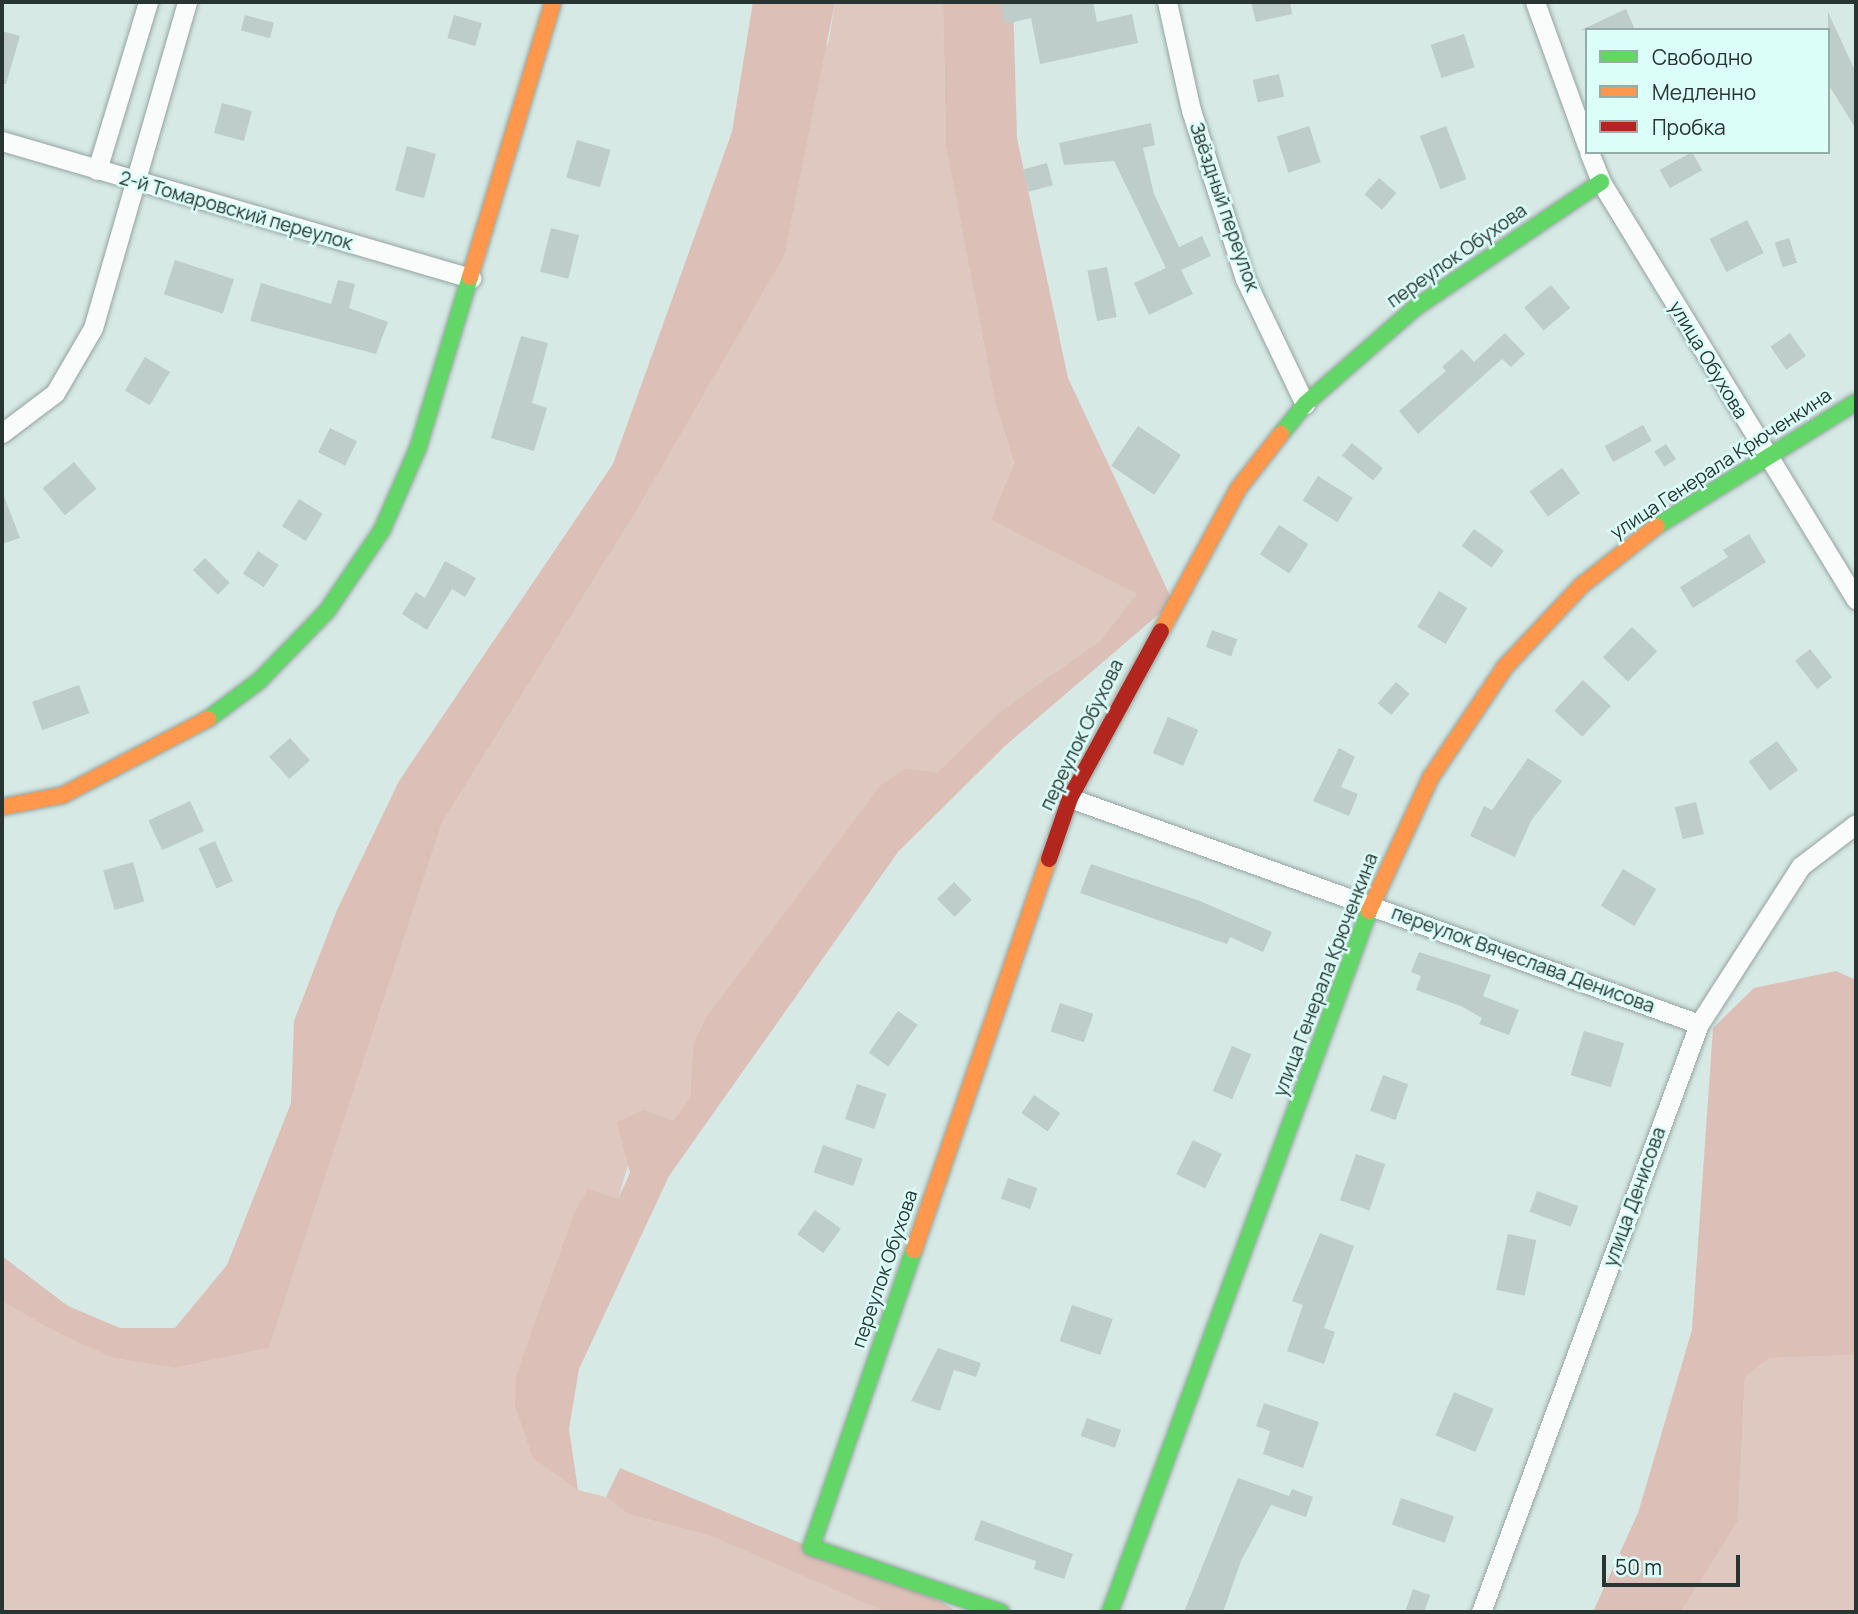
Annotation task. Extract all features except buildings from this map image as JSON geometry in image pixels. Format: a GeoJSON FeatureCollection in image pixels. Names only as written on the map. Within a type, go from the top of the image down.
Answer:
{"type":"FeatureCollection","features":[{"type":"Feature","properties":{"kind":"street"},"geometry":{"type":"LineString","coordinates":[[97,170],[148,2]]}},
{"type":"Feature","properties":{"kind":"street"},"geometry":{"type":"LineString","coordinates":[[2,433],[55,393],[93,328],[132,183],[187,2]]}},
{"type":"Feature","properties":{"kind":"street"},"geometry":{"type":"LineString","coordinates":[[2,807],[63,795],[190,733],[260,681],[327,611],[382,530],[418,448],[552,2]]}},
{"type":"Feature","properties":{"kind":"street","name":"Звёздный переулок"},"geometry":{"type":"LineString","coordinates":[[1167,2],[1191,110],[1245,279],[1305,404]]}},
{"type":"Feature","properties":{"kind":"street"},"geometry":{"type":"LineString","coordinates":[[1535,2],[1585,140]]}},
{"type":"Feature","properties":{"kind":"street","name":"2-й Томаровский переулок"},"geometry":{"type":"LineString","coordinates":[[2,141],[132,183],[471,278]]}},
{"type":"Feature","properties":{"kind":"street","name":"улица Обухова"},"geometry":{"type":"LineString","coordinates":[[1590,154],[1601,182],[1767,458],[1856,599]]}},
{"type":"Feature","properties":{"kind":"street","name":"переулок Обухова"},"geometry":{"type":"LineString","coordinates":[[1001,1612],[811,1547],[1070,798],[1238,489],[1305,404],[1415,307],[1601,182]]}},
{"type":"Feature","properties":{"kind":"street","name":"улица Генерала Крюченкина"},"geometry":{"type":"LineString","coordinates":[[1110,1612],[1372,904],[1431,777],[1505,667],[1582,585],[1648,532],[1856,402]]}},
{"type":"Feature","properties":{"kind":"street","name":"переулок Вячеслава Денисова"},"geometry":{"type":"LineString","coordinates":[[1070,798],[1372,904],[1699,1024]]}},
{"type":"Feature","properties":{"kind":"street","name":"улица Денисова"},"geometry":{"type":"LineString","coordinates":[[1481,1612],[1699,1024],[1801,866],[1856,824]]}},
{"type":"Feature","properties":{"kind":"shaded area"},"geometry":{"type":"Polygon","coordinates":[[[753,2],[835,2],[784,256],[630,521],[442,823],[269,1348],[175,1368],[113,1358],[55,1331],[2,1301],[2,1256],[68,1306],[120,1328],[175,1328],[227,1265],[291,1103],[294,1021],[337,910],[399,781],[613,464],[732,132],[753,2]]]}},
{"type":"Feature","properties":{"kind":"shaded area"},"geometry":{"type":"Polygon","coordinates":[[[835,2],[943,2],[946,147],[995,402],[1014,463],[991,520],[1138,594],[1101,640],[1002,710],[937,774],[907,768],[693,1044],[690,1098],[673,1122],[644,1110],[618,1199],[516,1376],[578,1490],[606,1497],[628,1514],[711,1536],[885,1612],[2,1612],[2,1301],[113,1358],[175,1368],[269,1348],[442,823],[630,521],[829,40],[835,2]]]}},
{"type":"Feature","properties":{"kind":"shaded area"},"geometry":{"type":"Polygon","coordinates":[[[943,2],[1013,2],[1017,138],[1068,378],[1173,602],[1005,746],[898,852],[669,1176],[579,1369],[569,1429],[578,1490],[533,1458],[515,1405],[516,1376],[574,1214],[588,1189],[618,1199],[630,1173],[617,1122],[644,1110],[673,1121],[690,1098],[693,1044],[706,1018],[881,785],[907,768],[937,773],[1002,710],[1101,640],[1137,594],[991,520],[1014,463],[995,402],[946,147],[943,2]]]}},
{"type":"Feature","properties":{"kind":"shaded area"},"geometry":{"type":"Polygon","coordinates":[[[1836,971],[1856,980],[1856,1355],[1770,1358],[1745,1377],[1738,1521],[1681,1612],[1593,1612],[1638,1513],[1692,1330],[1713,1028],[1754,988],[1836,971]]]}},
{"type":"Feature","properties":{"kind":"shaded area"},"geometry":{"type":"Polygon","coordinates":[[[1856,1355],[1856,1612],[1681,1612],[1738,1521],[1745,1377],[1770,1358],[1856,1355]]]}},
{"type":"Feature","properties":{"kind":"shaded area"},"geometry":{"type":"Polygon","coordinates":[[[620,1468],[942,1602],[957,1612],[885,1612],[711,1536],[628,1514],[606,1497],[620,1468]]]}},
{"type":"Feature","properties":{"kind":"traffic: fast"},"geometry":{"type":"LineString","coordinates":[[1281,434],[1305,404],[1415,308],[1601,182]]}},
{"type":"Feature","properties":{"kind":"traffic: fast"},"geometry":{"type":"LineString","coordinates":[[208,719],[259,681],[327,611],[382,530],[418,448],[470,277]]}},
{"type":"Feature","properties":{"kind":"traffic: fast"},"geometry":{"type":"LineString","coordinates":[[1657,526],[1856,402]]}},
{"type":"Feature","properties":{"kind":"traffic: fast"},"geometry":{"type":"LineString","coordinates":[[1110,1612],[1369,911]]}},
{"type":"Feature","properties":{"kind":"traffic: fast"},"geometry":{"type":"LineString","coordinates":[[914,1250],[811,1547],[1001,1612]]}},
{"type":"Feature","properties":{"kind":"traffic: slow"},"geometry":{"type":"LineString","coordinates":[[470,277],[553,2]]}},
{"type":"Feature","properties":{"kind":"traffic: slow"},"geometry":{"type":"LineString","coordinates":[[1161,631],[1238,489],[1281,434]]}},
{"type":"Feature","properties":{"kind":"traffic: slow"},"geometry":{"type":"LineString","coordinates":[[1369,911],[1431,777],[1505,667],[1582,585],[1657,526]]}},
{"type":"Feature","properties":{"kind":"traffic: slow"},"geometry":{"type":"LineString","coordinates":[[2,807],[63,795],[208,719]]}},
{"type":"Feature","properties":{"kind":"traffic: slow"},"geometry":{"type":"LineString","coordinates":[[914,1250],[1049,859]]}},
{"type":"Feature","properties":{"kind":"traffic: jam"},"geometry":{"type":"LineString","coordinates":[[1049,859],[1070,798],[1161,631]]}}]}
